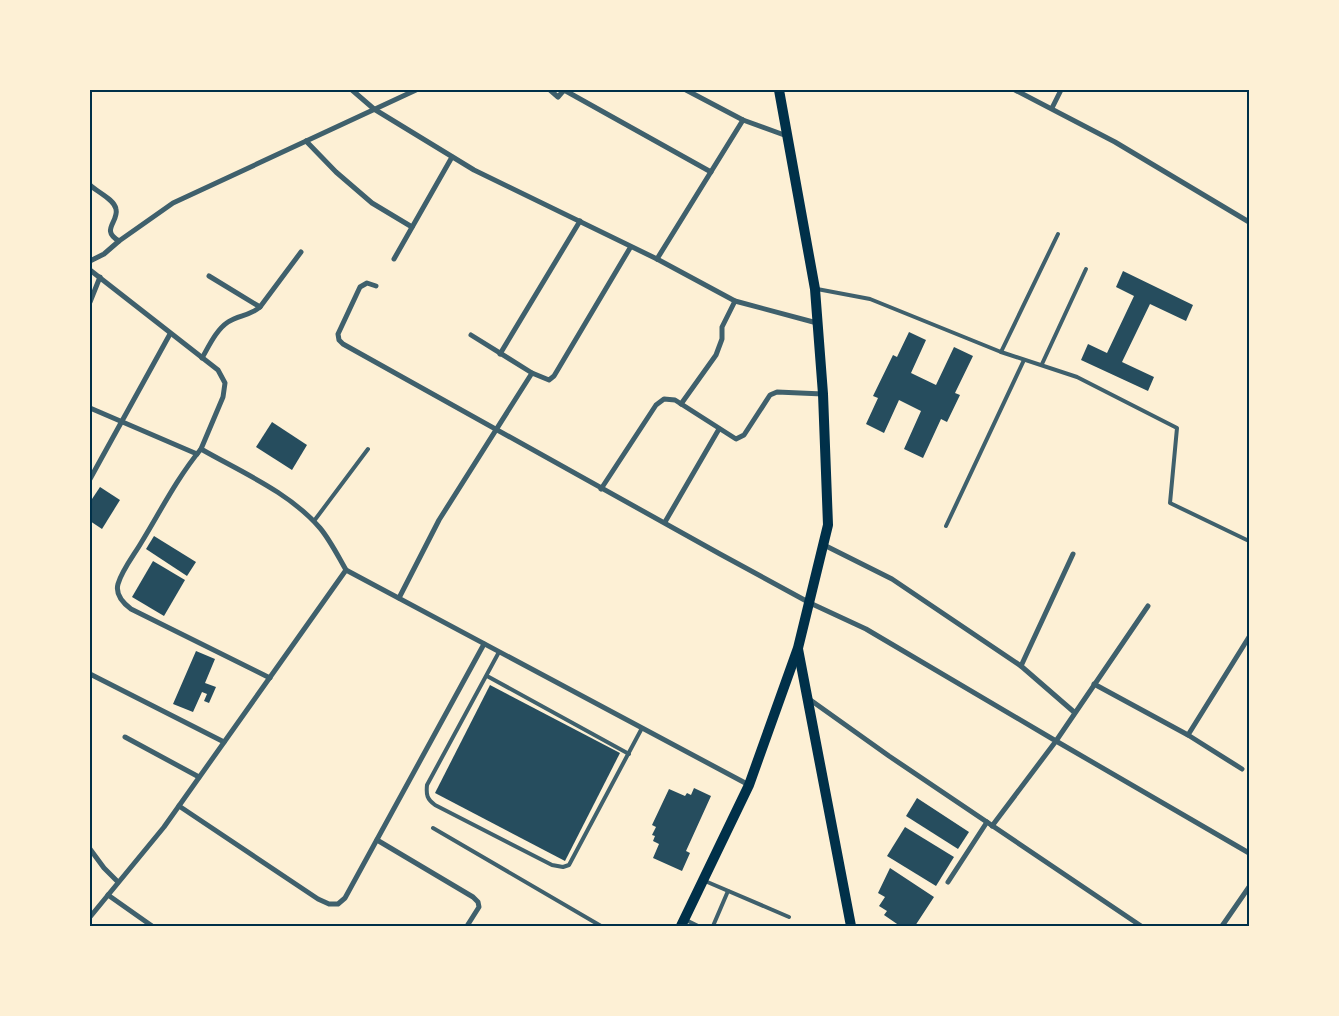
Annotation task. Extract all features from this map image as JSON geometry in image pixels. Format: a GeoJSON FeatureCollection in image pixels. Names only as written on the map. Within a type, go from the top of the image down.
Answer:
{"type":"FeatureCollection","features":[{"type":"Feature","properties":{"kind":"main road"},"geometry":{"type":"LineString","coordinates":[[683,923],[748,784],[798,648],[828,525],[823,394],[815,289],[779,90]]}},
{"type":"Feature","properties":{"kind":"main road"},"geometry":{"type":"LineString","coordinates":[[798,648],[851,926]]}},
{"type":"Feature","properties":{"kind":"street"},"geometry":{"type":"LineString","coordinates":[[352,90],[374,109],[474,170],[580,221],[630,248],[657,259],[735,301],[818,323]]}},
{"type":"Feature","properties":{"kind":"street"},"geometry":{"type":"LineString","coordinates":[[90,261],[104,254],[119,240],[173,203],[416,90]]}},
{"type":"Feature","properties":{"kind":"street"},"geometry":{"type":"LineString","coordinates":[[550,90],[558,97],[564,90],[711,172]]}},
{"type":"Feature","properties":{"kind":"street"},"geometry":{"type":"LineString","coordinates":[[686,90],[743,120],[787,136]]}},
{"type":"Feature","properties":{"kind":"street"},"geometry":{"type":"LineString","coordinates":[[1015,90],[1052,108],[1249,222]]}},
{"type":"Feature","properties":{"kind":"street"},"geometry":{"type":"LineString","coordinates":[[1052,108],[1061,90]]}},
{"type":"Feature","properties":{"kind":"street"},"geometry":{"type":"LineString","coordinates":[[657,259],[743,120]]}},
{"type":"Feature","properties":{"kind":"street"},"geometry":{"type":"LineString","coordinates":[[306,141],[336,172],[372,203],[412,227]]}},
{"type":"Feature","properties":{"kind":"street"},"geometry":{"type":"LineString","coordinates":[[394,260],[452,157]]}},
{"type":"Feature","properties":{"kind":"street"},"geometry":{"type":"LineString","coordinates":[[90,185],[114,204],[116,214],[111,233],[113,237],[119,240]]}},
{"type":"Feature","properties":{"kind":"street"},"geometry":{"type":"LineString","coordinates":[[500,354],[580,221]]}},
{"type":"Feature","properties":{"kind":"street"},"geometry":{"type":"LineString","coordinates":[[471,335],[532,373],[548,380],[554,376],[630,248]]}},
{"type":"Feature","properties":{"kind":"street"},"geometry":{"type":"LineString","coordinates":[[202,358],[220,329],[228,322],[253,313],[260,307],[301,252]]}},
{"type":"Feature","properties":{"kind":"street"},"geometry":{"type":"LineString","coordinates":[[90,270],[218,370],[225,383],[224,397],[201,449],[188,465],[131,559],[118,584],[118,593],[122,602],[131,609],[270,678]]}},
{"type":"Feature","properties":{"kind":"street"},"geometry":{"type":"LineString","coordinates":[[209,276],[260,307]]}},
{"type":"Feature","properties":{"kind":"street"},"geometry":{"type":"LineString","coordinates":[[90,302],[100,277]]}},
{"type":"Feature","properties":{"kind":"street"},"geometry":{"type":"LineString","coordinates":[[376,286],[367,283],[360,287],[341,328],[339,340],[601,489],[810,603],[866,629],[1249,853]]}},
{"type":"Feature","properties":{"kind":"street"},"geometry":{"type":"LineString","coordinates":[[681,404],[716,355],[722,339],[722,327],[735,301]]}},
{"type":"Feature","properties":{"kind":"street"},"geometry":{"type":"LineString","coordinates":[[90,479],[170,334]]}},
{"type":"Feature","properties":{"kind":"street"},"geometry":{"type":"LineString","coordinates":[[398,598],[440,520],[532,373]]}},
{"type":"Feature","properties":{"kind":"street"},"geometry":{"type":"LineString","coordinates":[[601,489],[656,405],[664,399],[675,400],[731,437],[741,439],[770,395],[777,392],[823,394]]}},
{"type":"Feature","properties":{"kind":"street"},"geometry":{"type":"LineString","coordinates":[[90,408],[197,454]]}},
{"type":"Feature","properties":{"kind":"street"},"geometry":{"type":"LineString","coordinates":[[664,522],[720,429]]}},
{"type":"Feature","properties":{"kind":"street"},"geometry":{"type":"LineString","coordinates":[[201,449],[289,500],[322,530],[346,570],[748,784]]}},
{"type":"Feature","properties":{"kind":"street"},"geometry":{"type":"LineString","coordinates":[[824,545],[892,579],[1020,666],[1074,712]]}},
{"type":"Feature","properties":{"kind":"street"},"geometry":{"type":"LineString","coordinates":[[1020,666],[1073,554]]}},
{"type":"Feature","properties":{"kind":"street"},"geometry":{"type":"LineString","coordinates":[[90,917],[179,806],[346,570]]}},
{"type":"Feature","properties":{"kind":"street"},"geometry":{"type":"LineString","coordinates":[[992,826],[1056,740],[1148,606]]}},
{"type":"Feature","properties":{"kind":"street"},"geometry":{"type":"LineString","coordinates":[[1188,736],[1249,637]]}},
{"type":"Feature","properties":{"kind":"street"},"geometry":{"type":"LineString","coordinates":[[179,806],[318,899],[329,904],[338,904],[345,898],[484,644]]}},
{"type":"Feature","properties":{"kind":"street"},"geometry":{"type":"LineString","coordinates":[[90,674],[224,742]]}},
{"type":"Feature","properties":{"kind":"street"},"geometry":{"type":"LineString","coordinates":[[1094,684],[1188,736],[1242,770]]}},
{"type":"Feature","properties":{"kind":"street"},"geometry":{"type":"LineString","coordinates":[[808,698],[992,826],[1141,926]]}},
{"type":"Feature","properties":{"kind":"street"},"geometry":{"type":"LineString","coordinates":[[125,738],[199,777]]}},
{"type":"Feature","properties":{"kind":"street"},"geometry":{"type":"LineString","coordinates":[[948,882],[987,822]]}},
{"type":"Feature","properties":{"kind":"street"},"geometry":{"type":"LineString","coordinates":[[377,840],[473,897],[479,907],[467,926]]}},
{"type":"Feature","properties":{"kind":"street"},"geometry":{"type":"LineString","coordinates":[[90,849],[118,882]]}},
{"type":"Feature","properties":{"kind":"street"},"geometry":{"type":"LineString","coordinates":[[1222,926],[1249,887]]}},
{"type":"Feature","properties":{"kind":"street"},"geometry":{"type":"LineString","coordinates":[[108,895],[152,926]]}},
{"type":"Feature","properties":{"kind":"lane"},"geometry":{"type":"LineString","coordinates":[[1001,352],[1058,234]]}},
{"type":"Feature","properties":{"kind":"lane"},"geometry":{"type":"LineString","coordinates":[[1042,364],[1086,269]]}},
{"type":"Feature","properties":{"kind":"lane"},"geometry":{"type":"LineString","coordinates":[[815,289],[870,299],[1001,352],[1077,377],[1177,428],[1170,503],[1249,541]]}},
{"type":"Feature","properties":{"kind":"lane"},"geometry":{"type":"LineString","coordinates":[[946,526],[1024,360]]}},
{"type":"Feature","properties":{"kind":"lane"},"geometry":{"type":"LineString","coordinates":[[314,522],[368,449]]}},
{"type":"Feature","properties":{"kind":"lane"},"geometry":{"type":"LineString","coordinates":[[499,652],[427,785],[426,794],[428,800],[435,805],[552,865],[563,868],[569,865],[642,728]]}},
{"type":"Feature","properties":{"kind":"lane"},"geometry":{"type":"LineString","coordinates":[[487,676],[629,754]]}},
{"type":"Feature","properties":{"kind":"lane"},"geometry":{"type":"LineString","coordinates":[[433,828],[601,926]]}},
{"type":"Feature","properties":{"kind":"lane"},"geometry":{"type":"LineString","coordinates":[[703,880],[790,917]]}},
{"type":"Feature","properties":{"kind":"lane"},"geometry":{"type":"LineString","coordinates":[[713,926],[728,891]]}},
{"type":"Feature","properties":{"kind":"lane"},"geometry":{"type":"LineString","coordinates":[[683,923],[698,926]]}},
{"type":"Feature","properties":{"kind":"building"},"geometry":{"type":"Polygon","coordinates":[[[1123,271],[1193,305],[1186,321],[1150,304],[1122,362],[1154,377],[1148,391],[1081,360],[1088,344],[1107,353],[1134,296],[1116,287],[1123,271]]]}},
{"type":"Feature","properties":{"kind":"building"},"geometry":{"type":"Polygon","coordinates":[[[909,332],[926,340],[911,373],[936,385],[954,347],[973,356],[955,393],[960,395],[947,422],[941,419],[923,458],[904,449],[921,411],[899,400],[884,433],[866,424],[878,398],[873,396],[893,355],[897,357],[909,332]]]}},
{"type":"Feature","properties":{"kind":"building"},"geometry":{"type":"Polygon","coordinates":[[[272,422],[307,445],[292,470],[256,447],[272,422]]]}},
{"type":"Feature","properties":{"kind":"building"},"geometry":{"type":"Polygon","coordinates":[[[100,487],[120,500],[102,529],[90,521],[90,502],[100,487]]]}},
{"type":"Feature","properties":{"kind":"building"},"geometry":{"type":"Polygon","coordinates":[[[154,536],[196,562],[187,576],[146,549],[154,536]]]}},
{"type":"Feature","properties":{"kind":"building"},"geometry":{"type":"Polygon","coordinates":[[[153,561],[185,580],[164,616],[132,597],[153,561]]]}},
{"type":"Feature","properties":{"kind":"building"},"geometry":{"type":"Polygon","coordinates":[[[196,651],[215,659],[205,683],[216,687],[209,703],[204,701],[207,694],[202,692],[193,712],[173,704],[196,651]]]}},
{"type":"Feature","properties":{"kind":"building"},"geometry":{"type":"Polygon","coordinates":[[[490,685],[620,753],[565,861],[435,793],[490,685]]]}},
{"type":"Feature","properties":{"kind":"building"},"geometry":{"type":"Polygon","coordinates":[[[694,788],[711,796],[686,851],[690,853],[682,871],[653,858],[659,844],[653,841],[655,836],[652,835],[656,827],[652,825],[669,789],[685,796],[687,793],[691,795],[694,788]]]}},
{"type":"Feature","properties":{"kind":"building"},"geometry":{"type":"Polygon","coordinates":[[[917,798],[969,832],[958,849],[906,816],[917,798]]]}},
{"type":"Feature","properties":{"kind":"building"},"geometry":{"type":"Polygon","coordinates":[[[905,827],[954,857],[936,886],[887,856],[905,827]]]}},
{"type":"Feature","properties":{"kind":"building"},"geometry":{"type":"Polygon","coordinates":[[[890,868],[934,897],[915,926],[900,926],[884,915],[887,911],[879,906],[885,897],[878,893],[890,868]]]}}]}
